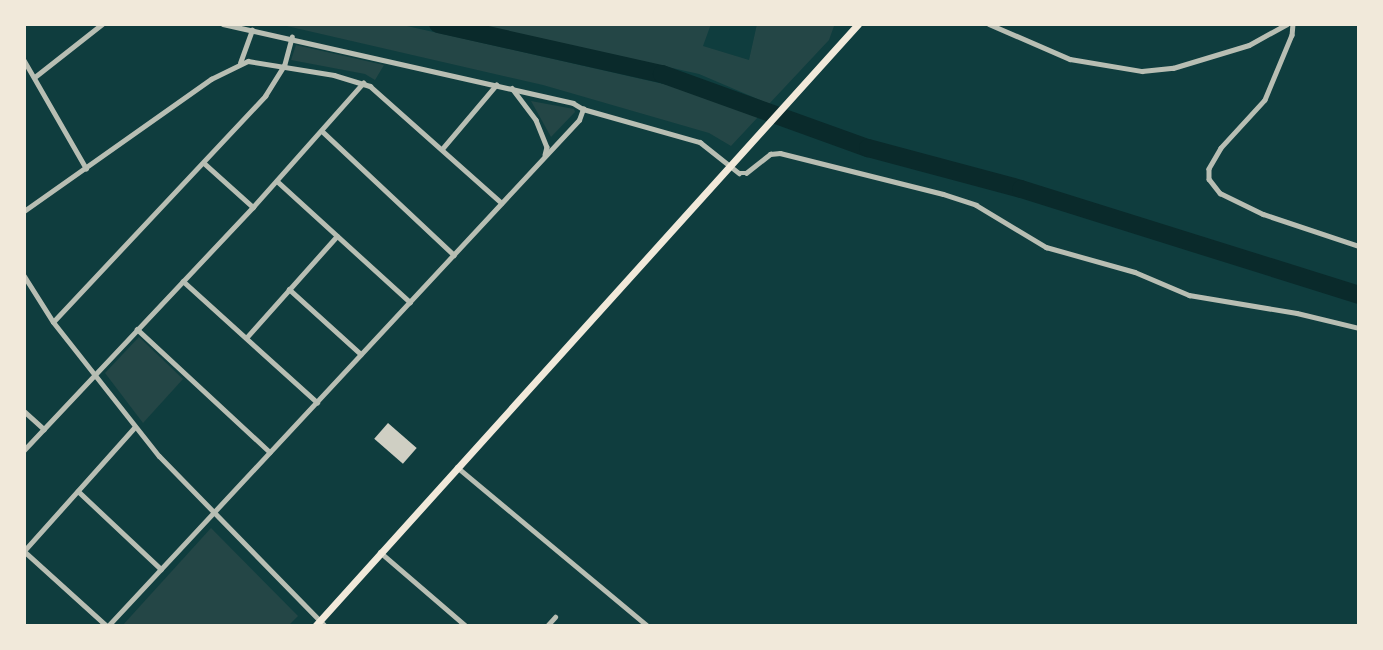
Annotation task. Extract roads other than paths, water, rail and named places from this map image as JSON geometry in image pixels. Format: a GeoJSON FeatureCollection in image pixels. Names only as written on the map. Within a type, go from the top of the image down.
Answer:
{"type":"FeatureCollection","features":[{"type":"Feature","properties":{"kind":"main road"},"geometry":{"type":"LineString","coordinates":[[320,624],[380,552],[806,82],[854,25]]}},
{"type":"Feature","properties":{"kind":"street"},"geometry":{"type":"LineString","coordinates":[[36,76],[102,24]]}},
{"type":"Feature","properties":{"kind":"street"},"geometry":{"type":"LineString","coordinates":[[223,24],[292,37],[573,103],[583,110],[690,138],[709,146],[742,174],[770,154],[785,153],[966,201],[1046,247],[1135,272],[1198,298],[1297,313],[1359,328]]}},
{"type":"Feature","properties":{"kind":"street"},"geometry":{"type":"LineString","coordinates":[[989,24],[1070,59],[1142,71],[1173,68],[1249,45],[1287,24]]}},
{"type":"Feature","properties":{"kind":"street"},"geometry":{"type":"LineString","coordinates":[[1293,24],[1292,35],[1265,99],[1221,148],[1209,170],[1209,179],[1220,193],[1263,214],[1359,246]]}},
{"type":"Feature","properties":{"kind":"street"},"geometry":{"type":"LineString","coordinates":[[24,212],[240,63],[252,30]]}},
{"type":"Feature","properties":{"kind":"street"},"geometry":{"type":"LineString","coordinates":[[53,322],[265,96],[284,66],[292,37]]}},
{"type":"Feature","properties":{"kind":"street"},"geometry":{"type":"LineString","coordinates":[[24,60],[36,76],[86,168]]}},
{"type":"Feature","properties":{"kind":"street"},"geometry":{"type":"LineString","coordinates":[[240,63],[284,66],[363,83],[502,203]]}},
{"type":"Feature","properties":{"kind":"street"},"geometry":{"type":"LineString","coordinates":[[24,450],[253,207],[363,83]]}},
{"type":"Feature","properties":{"kind":"street"},"geometry":{"type":"LineString","coordinates":[[442,149],[496,85]]}},
{"type":"Feature","properties":{"kind":"street"},"geometry":{"type":"LineString","coordinates":[[512,88],[536,120],[547,147],[544,159]]}},
{"type":"Feature","properties":{"kind":"street"},"geometry":{"type":"LineString","coordinates":[[134,428],[24,551],[108,626],[544,159],[579,120],[583,110]]}},
{"type":"Feature","properties":{"kind":"street"},"geometry":{"type":"LineString","coordinates":[[322,130],[454,255]]}},
{"type":"Feature","properties":{"kind":"street"},"geometry":{"type":"LineString","coordinates":[[204,163],[253,207]]}},
{"type":"Feature","properties":{"kind":"street"},"geometry":{"type":"LineString","coordinates":[[277,181],[410,302]]}},
{"type":"Feature","properties":{"kind":"street"},"geometry":{"type":"LineString","coordinates":[[247,337],[337,236]]}},
{"type":"Feature","properties":{"kind":"street"},"geometry":{"type":"LineString","coordinates":[[24,276],[26,284],[53,322],[134,428],[212,514],[320,624]]}},
{"type":"Feature","properties":{"kind":"street"},"geometry":{"type":"LineString","coordinates":[[183,281],[317,402]]}},
{"type":"Feature","properties":{"kind":"street"},"geometry":{"type":"LineString","coordinates":[[289,289],[361,354]]}},
{"type":"Feature","properties":{"kind":"street"},"geometry":{"type":"LineString","coordinates":[[137,329],[270,452]]}},
{"type":"Feature","properties":{"kind":"street"},"geometry":{"type":"LineString","coordinates":[[24,411],[44,429]]}},
{"type":"Feature","properties":{"kind":"street"},"geometry":{"type":"LineString","coordinates":[[457,467],[648,626]]}},
{"type":"Feature","properties":{"kind":"street"},"geometry":{"type":"LineString","coordinates":[[78,491],[161,569]]}},
{"type":"Feature","properties":{"kind":"street"},"geometry":{"type":"LineString","coordinates":[[380,552],[466,626]]}},
{"type":"Feature","properties":{"kind":"street"},"geometry":{"type":"LineString","coordinates":[[547,626],[555,617]]}},
{"type":"Feature","properties":{"kind":"waterway"},"geometry":{"type":"LineString","coordinates":[[438,24],[662,74],[868,148],[1021,189],[1359,295]]}}]}
